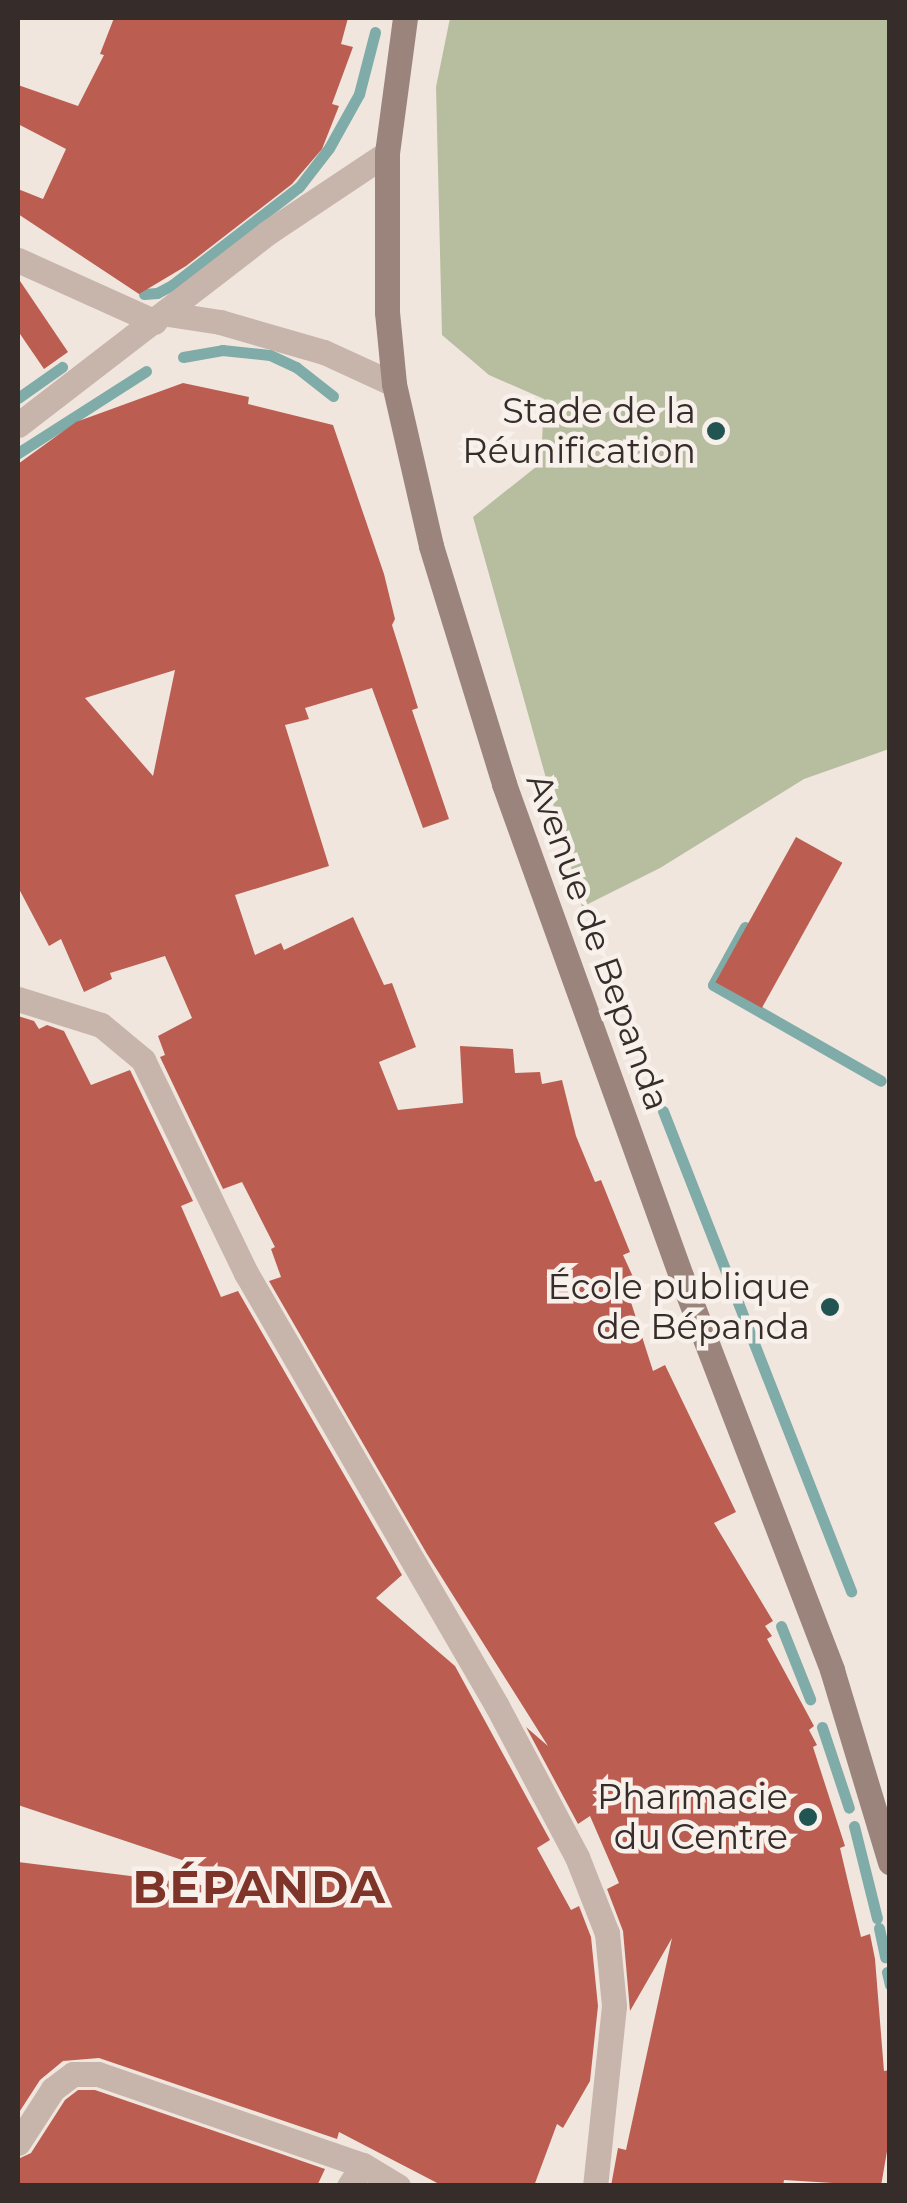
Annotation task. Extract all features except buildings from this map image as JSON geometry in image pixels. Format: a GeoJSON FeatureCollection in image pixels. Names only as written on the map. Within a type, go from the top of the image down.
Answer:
{"type":"FeatureCollection","features":[{"type":"Feature","properties":{"kind":"main road","name":"Avenue de Bepanda"},"geometry":{"type":"LineString","coordinates":[[406,18],[386,153],[384,240],[394,384],[468,679],[662,1222],[832,1670],[890,1862]]}},
{"type":"Feature","properties":{"kind":"street"},"geometry":{"type":"LineString","coordinates":[[18,425],[162,318],[267,233],[386,153]]}},
{"type":"Feature","properties":{"kind":"street"},"geometry":{"type":"LineString","coordinates":[[18,260],[162,318],[220,322],[324,352],[394,384]]}},
{"type":"Feature","properties":{"kind":"street"},"geometry":{"type":"LineString","coordinates":[[18,999],[100,1025],[143,1060],[246,1273],[355,1468],[496,1706],[577,1858],[607,1933],[614,2006],[595,2186]]}},
{"type":"Feature","properties":{"kind":"street"},"geometry":{"type":"LineString","coordinates":[[18,2142],[53,2089],[73,2074],[98,2074],[356,2175],[398,2186]]}},
{"type":"Feature","properties":{"kind":"green space","name":"Stade de la Réunification"},"geometry":{"type":"Polygon","coordinates":[[[450,18],[889,18],[889,749],[804,779],[660,868],[582,907],[473,517],[541,463],[544,399],[489,375],[442,335],[436,87],[450,18]]]}},
{"type":"Feature","properties":{"kind":"waterway"},"geometry":{"type":"LineString","coordinates":[[144,294],[157,293],[172,285],[299,187],[329,148],[359,94],[375,32]]}},
{"type":"Feature","properties":{"kind":"waterway"},"geometry":{"type":"LineString","coordinates":[[183,357],[222,350],[270,355],[296,367],[333,396]]}},
{"type":"Feature","properties":{"kind":"waterway"},"geometry":{"type":"LineString","coordinates":[[18,398],[62,367]]}},
{"type":"Feature","properties":{"kind":"waterway"},"geometry":{"type":"LineString","coordinates":[[18,453],[146,371]]}},
{"type":"Feature","properties":{"kind":"waterway"},"geometry":{"type":"LineString","coordinates":[[745,927],[713,985],[881,1081]]}},
{"type":"Feature","properties":{"kind":"waterway"},"geometry":{"type":"LineString","coordinates":[[663,1111],[851,1591]]}},
{"type":"Feature","properties":{"kind":"waterway"},"geometry":{"type":"LineString","coordinates":[[781,1626],[810,1699]]}},
{"type":"Feature","properties":{"kind":"waterway"},"geometry":{"type":"LineString","coordinates":[[822,1727],[849,1808]]}},
{"type":"Feature","properties":{"kind":"waterway"},"geometry":{"type":"LineString","coordinates":[[854,1826],[877,1918]]}},
{"type":"Feature","properties":{"kind":"waterway"},"geometry":{"type":"LineString","coordinates":[[879,1928],[885,1957]]}},
{"type":"Feature","properties":{"kind":"waterway"},"geometry":{"type":"LineString","coordinates":[[887,1972],[890,1985]]}},
{"type":"Feature","properties":{"kind":"place","name":"Stade de la Réunification"},"geometry":{"type":"Point","coordinates":[716,431]}},
{"type":"Feature","properties":{"kind":"place","name":"École publique de Bépanda"},"geometry":{"type":"Point","coordinates":[830,1307]}},
{"type":"Feature","properties":{"kind":"place","name":"Pharmacie du Centre"},"geometry":{"type":"Point","coordinates":[808,1817]}},
{"type":"Feature","properties":{"kind":"district","name":"BÉPANDA"},"geometry":{"type":"Point","coordinates":[260,1887]}}]}
